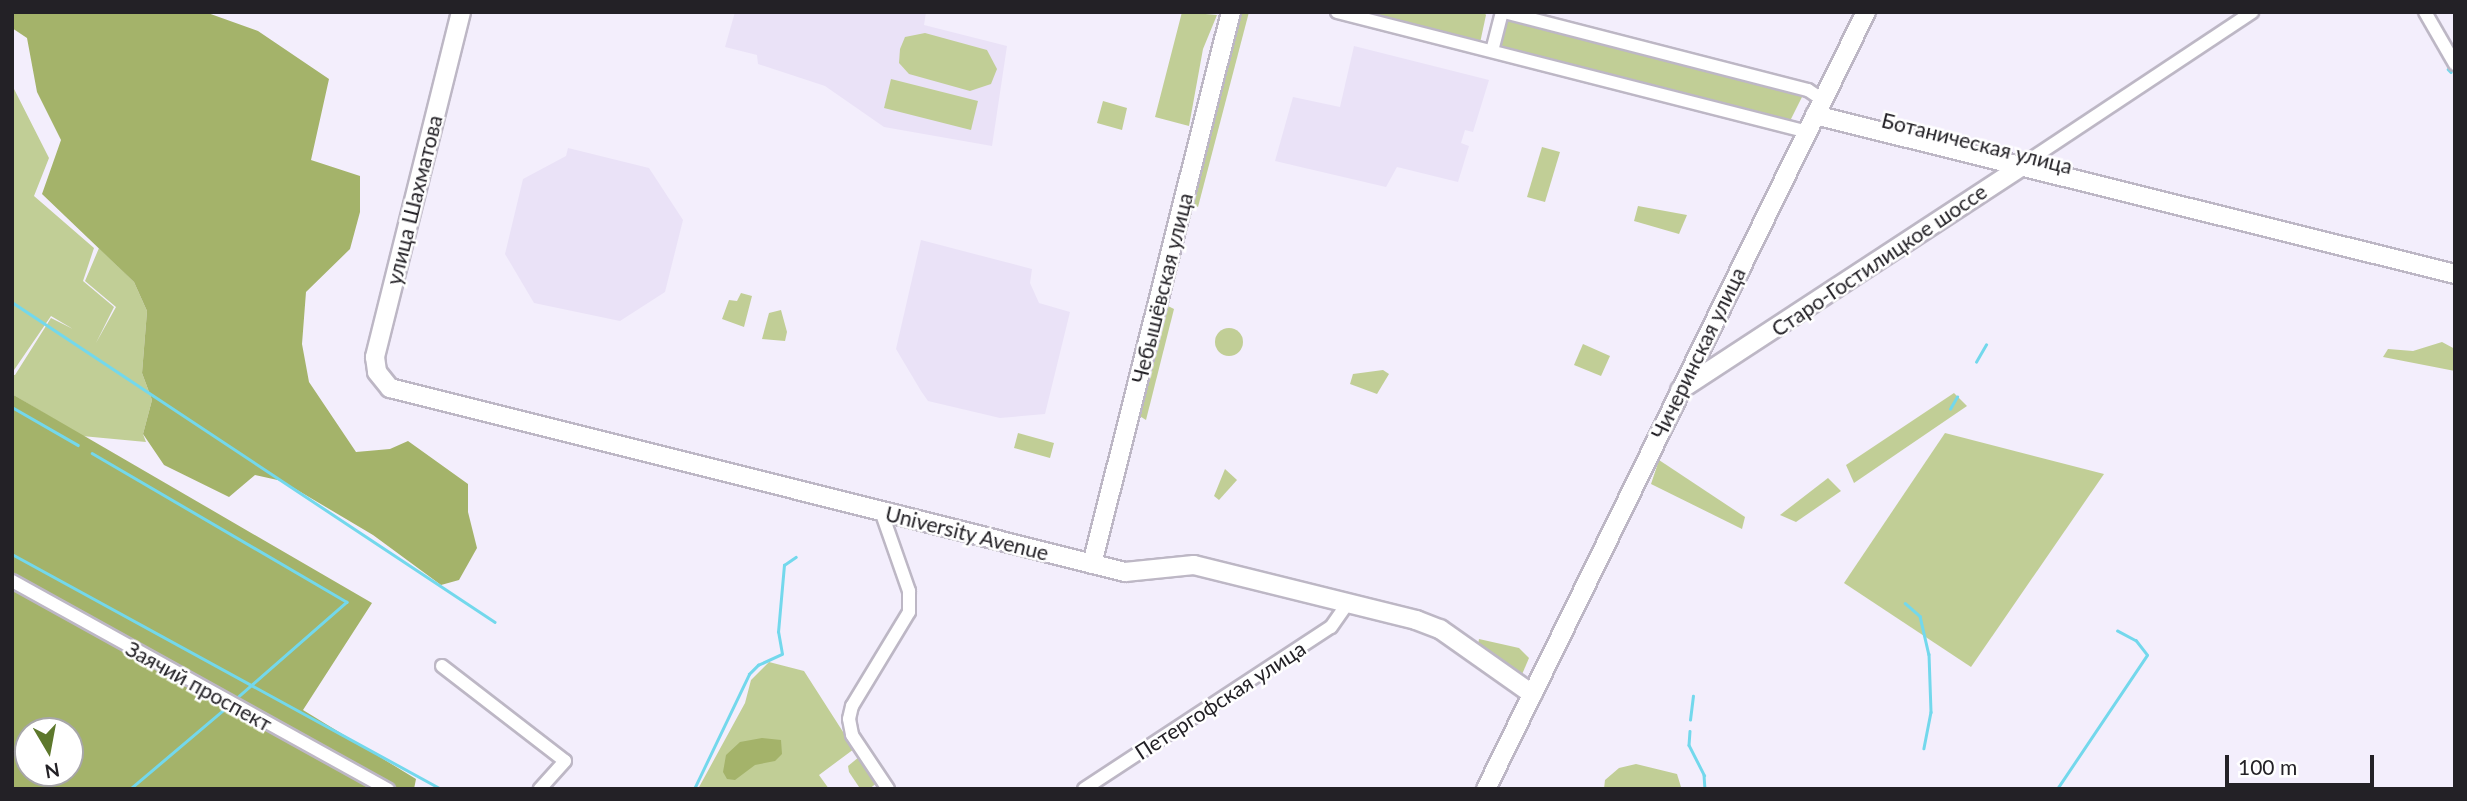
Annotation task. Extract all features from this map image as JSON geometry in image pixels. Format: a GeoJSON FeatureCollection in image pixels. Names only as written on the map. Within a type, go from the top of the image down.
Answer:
{"type":"FeatureCollection","features":[{"type":"Feature","properties":{"kind":"street","name":"улица Шахматова"},"geometry":{"type":"LineString","coordinates":[[386,385],[377,373],[375,357],[461,12]]}},
{"type":"Feature","properties":{"kind":"street","name":"Чебышёвская улица"},"geometry":{"type":"LineString","coordinates":[[1092,564],[1231,12]]}},
{"type":"Feature","properties":{"kind":"street"},"geometry":{"type":"LineString","coordinates":[[1337,12],[1807,132]]}},
{"type":"Feature","properties":{"kind":"street","name":"Ботаническая улица"},"geometry":{"type":"LineString","coordinates":[[1492,51],[1503,12],[1808,90],[1819,107],[2455,274]]}},
{"type":"Feature","properties":{"kind":"street","name":"Чичеринская улица"},"geometry":{"type":"LineString","coordinates":[[1486,789],[1866,12]]}},
{"type":"Feature","properties":{"kind":"street","name":"Старо-Гостилицкое шоссе"},"geometry":{"type":"LineString","coordinates":[[1680,390],[2252,12]]}},
{"type":"Feature","properties":{"kind":"street"},"geometry":{"type":"LineString","coordinates":[[2425,12],[2455,64]]}},
{"type":"Feature","properties":{"kind":"street","name":"Ботаническая улица"},"geometry":{"type":"LineString","coordinates":[[2029,161],[2455,264]]}},
{"type":"Feature","properties":{"kind":"street","name":"University Avenue"},"geometry":{"type":"LineString","coordinates":[[386,385],[1092,564],[1134,573],[1194,565],[1432,625],[1532,694]]}},
{"type":"Feature","properties":{"kind":"street"},"geometry":{"type":"LineString","coordinates":[[881,511],[909,591],[909,612],[849,719],[852,734],[888,789]]}},
{"type":"Feature","properties":{"kind":"street","name":"Заячий проспект"},"geometry":{"type":"LineString","coordinates":[[12,580],[388,789]]}},
{"type":"Feature","properties":{"kind":"street","name":"Петергофская улица"},"geometry":{"type":"LineString","coordinates":[[1084,789],[1331,626],[1348,603]]}},
{"type":"Feature","properties":{"kind":"street"},"geometry":{"type":"LineString","coordinates":[[442,666],[565,761],[540,789]]}},
{"type":"Feature","properties":{"kind":"shaded area"},"geometry":{"type":"Polygon","coordinates":[[[735,12],[926,12],[924,25],[1007,46],[992,146],[884,127],[825,86],[758,64],[757,55],[725,47],[735,12]]]}},
{"type":"Feature","properties":{"kind":"shaded area"},"geometry":{"type":"Polygon","coordinates":[[[1354,46],[1489,80],[1473,132],[1465,130],[1461,143],[1469,146],[1458,182],[1397,167],[1386,187],[1275,161],[1293,97],[1340,107],[1354,46]]]}},
{"type":"Feature","properties":{"kind":"shaded area"},"geometry":{"type":"Polygon","coordinates":[[[568,148],[649,168],[683,220],[665,292],[620,321],[534,303],[505,254],[523,179],[566,156],[568,148]]]}},
{"type":"Feature","properties":{"kind":"shaded area"},"geometry":{"type":"Polygon","coordinates":[[[921,240],[1032,269],[1030,283],[1039,303],[1070,312],[1045,414],[1000,418],[928,401],[896,349],[921,240]]]}},
{"type":"Feature","properties":{"kind":"green space"},"geometry":{"type":"Polygon","coordinates":[[[12,12],[205,12],[258,31],[329,79],[311,160],[360,176],[360,212],[350,249],[306,292],[302,344],[309,382],[356,452],[390,449],[408,441],[468,484],[468,512],[477,548],[459,580],[441,585],[373,535],[282,481],[255,475],[229,497],[164,465],[143,434],[152,400],[142,373],[147,311],[134,282],[42,194],[61,140],[37,92],[27,38],[12,28],[12,12]]]}},
{"type":"Feature","properties":{"kind":"green space"},"geometry":{"type":"Polygon","coordinates":[[[1182,12],[1217,15],[1203,49],[1189,126],[1155,117],[1182,12]]]}},
{"type":"Feature","properties":{"kind":"green space"},"geometry":{"type":"Polygon","coordinates":[[[1239,12],[1249,12],[1198,207],[1191,205],[1239,12]]]}},
{"type":"Feature","properties":{"kind":"green space"},"geometry":{"type":"Polygon","coordinates":[[[1359,12],[1484,12],[1486,15],[1480,43],[1359,12]]]}},
{"type":"Feature","properties":{"kind":"green space"},"geometry":{"type":"Polygon","coordinates":[[[1512,19],[1804,93],[1790,121],[1504,49],[1500,42],[1504,24],[1512,19]]]}},
{"type":"Feature","properties":{"kind":"green space"},"geometry":{"type":"Polygon","coordinates":[[[925,33],[987,50],[997,69],[991,84],[970,91],[909,74],[899,63],[900,49],[905,37],[925,33]]]}},
{"type":"Feature","properties":{"kind":"green space"},"geometry":{"type":"Polygon","coordinates":[[[891,79],[978,101],[971,130],[884,108],[891,79]]]}},
{"type":"Feature","properties":{"kind":"green space"},"geometry":{"type":"Polygon","coordinates":[[[12,85],[49,158],[34,196],[94,248],[83,281],[114,307],[96,343],[116,307],[85,281],[99,248],[134,282],[147,311],[142,373],[152,400],[143,434],[146,442],[82,436],[12,394],[12,375],[15,375],[51,318],[73,329],[51,316],[12,373],[12,85]]]}},
{"type":"Feature","properties":{"kind":"green space"},"geometry":{"type":"Polygon","coordinates":[[[1103,101],[1127,108],[1122,130],[1097,123],[1103,101]]]}},
{"type":"Feature","properties":{"kind":"green space"},"geometry":{"type":"Polygon","coordinates":[[[1542,147],[1560,152],[1545,202],[1527,197],[1542,147]]]}},
{"type":"Feature","properties":{"kind":"green space"},"geometry":{"type":"Polygon","coordinates":[[[1638,206],[1687,215],[1679,234],[1634,221],[1638,206]]]}},
{"type":"Feature","properties":{"kind":"green space"},"geometry":{"type":"Polygon","coordinates":[[[741,293],[752,296],[744,327],[722,319],[729,300],[737,301],[741,293]]]}},
{"type":"Feature","properties":{"kind":"green space"},"geometry":{"type":"Polygon","coordinates":[[[1168,306],[1174,309],[1146,420],[1138,415],[1168,306]]]}},
{"type":"Feature","properties":{"kind":"green space"},"geometry":{"type":"Polygon","coordinates":[[[781,310],[787,332],[785,341],[762,339],[769,313],[781,310]]]}},
{"type":"Feature","properties":{"kind":"green space"},"geometry":{"type":"Polygon","coordinates":[[[1229,328],[1239,332],[1243,342],[1239,352],[1229,356],[1219,352],[1215,342],[1219,332],[1229,328]]]}},
{"type":"Feature","properties":{"kind":"green space"},"geometry":{"type":"Polygon","coordinates":[[[2442,342],[2455,349],[2455,371],[2383,357],[2388,349],[2413,351],[2442,342]]]}},
{"type":"Feature","properties":{"kind":"green space"},"geometry":{"type":"Polygon","coordinates":[[[1583,344],[1610,356],[1601,376],[1574,365],[1583,344]]]}},
{"type":"Feature","properties":{"kind":"green space"},"geometry":{"type":"Polygon","coordinates":[[[1383,370],[1389,374],[1377,394],[1350,384],[1353,374],[1383,370]]]}},
{"type":"Feature","properties":{"kind":"green space"},"geometry":{"type":"Polygon","coordinates":[[[1954,393],[1967,406],[1854,483],[1846,465],[1954,393]]]}},
{"type":"Feature","properties":{"kind":"green space"},"geometry":{"type":"Polygon","coordinates":[[[12,394],[372,603],[303,710],[416,779],[414,789],[12,789],[12,394]]]}},
{"type":"Feature","properties":{"kind":"green space"},"geometry":{"type":"Polygon","coordinates":[[[1018,433],[1054,443],[1050,458],[1014,448],[1018,433]]]}},
{"type":"Feature","properties":{"kind":"green space"},"geometry":{"type":"Polygon","coordinates":[[[1945,433],[2104,474],[1971,667],[1844,583],[1945,433]]]}},
{"type":"Feature","properties":{"kind":"green space"},"geometry":{"type":"Polygon","coordinates":[[[1659,460],[1745,517],[1742,529],[1651,484],[1659,460]]]}},
{"type":"Feature","properties":{"kind":"green space"},"geometry":{"type":"Polygon","coordinates":[[[1225,469],[1237,480],[1219,500],[1214,496],[1225,469]]]}},
{"type":"Feature","properties":{"kind":"green space"},"geometry":{"type":"Polygon","coordinates":[[[1828,478],[1841,491],[1796,522],[1780,515],[1828,478]]]}},
{"type":"Feature","properties":{"kind":"green space"},"geometry":{"type":"Polygon","coordinates":[[[1479,639],[1519,648],[1529,658],[1520,679],[1477,649],[1479,639]]]}},
{"type":"Feature","properties":{"kind":"green space"},"geometry":{"type":"Polygon","coordinates":[[[769,662],[804,671],[854,749],[819,775],[829,789],[698,789],[745,703],[751,680],[769,662]]]}},
{"type":"Feature","properties":{"kind":"green space"},"geometry":{"type":"Polygon","coordinates":[[[762,738],[781,740],[782,754],[775,761],[755,765],[735,780],[727,779],[723,772],[726,755],[740,742],[762,738]]]}},
{"type":"Feature","properties":{"kind":"green space"},"geometry":{"type":"Polygon","coordinates":[[[859,757],[877,783],[869,789],[859,787],[849,772],[848,766],[859,757]]]}},
{"type":"Feature","properties":{"kind":"green space"},"geometry":{"type":"Polygon","coordinates":[[[1636,764],[1677,774],[1681,787],[1697,789],[1604,789],[1605,780],[1619,768],[1636,764]]]}},
{"type":"Feature","properties":{"kind":"waterway"},"geometry":{"type":"LineString","coordinates":[[2448,69],[2451,72]]}},
{"type":"Feature","properties":{"kind":"waterway"},"geometry":{"type":"LineString","coordinates":[[12,302],[495,622]]}},
{"type":"Feature","properties":{"kind":"waterway"},"geometry":{"type":"LineString","coordinates":[[1976,362],[1986,345]]}},
{"type":"Feature","properties":{"kind":"waterway"},"geometry":{"type":"LineString","coordinates":[[1950,409],[1957,397]]}},
{"type":"Feature","properties":{"kind":"waterway"},"geometry":{"type":"LineString","coordinates":[[12,407],[78,445]]}},
{"type":"Feature","properties":{"kind":"waterway"},"geometry":{"type":"LineString","coordinates":[[92,453],[347,602],[234,701]]}},
{"type":"Feature","properties":{"kind":"waterway"},"geometry":{"type":"LineString","coordinates":[[12,554],[442,789]]}},
{"type":"Feature","properties":{"kind":"waterway"},"geometry":{"type":"LineString","coordinates":[[694,789],[749,674],[758,665],[782,654],[778,632],[784,565],[796,557]]}},
{"type":"Feature","properties":{"kind":"waterway"},"geometry":{"type":"LineString","coordinates":[[1905,603],[1920,616],[1929,654],[1931,712],[1924,748]]}},
{"type":"Feature","properties":{"kind":"waterway"},"geometry":{"type":"LineString","coordinates":[[2057,789],[2147,655],[2136,641],[2117,631]]}},
{"type":"Feature","properties":{"kind":"waterway"},"geometry":{"type":"LineString","coordinates":[[1690,720],[1693,696]]}},
{"type":"Feature","properties":{"kind":"waterway"},"geometry":{"type":"LineString","coordinates":[[130,789],[229,705]]}},
{"type":"Feature","properties":{"kind":"waterway"},"geometry":{"type":"LineString","coordinates":[[1690,731],[1689,745],[1704,775],[1705,789]]}}]}
